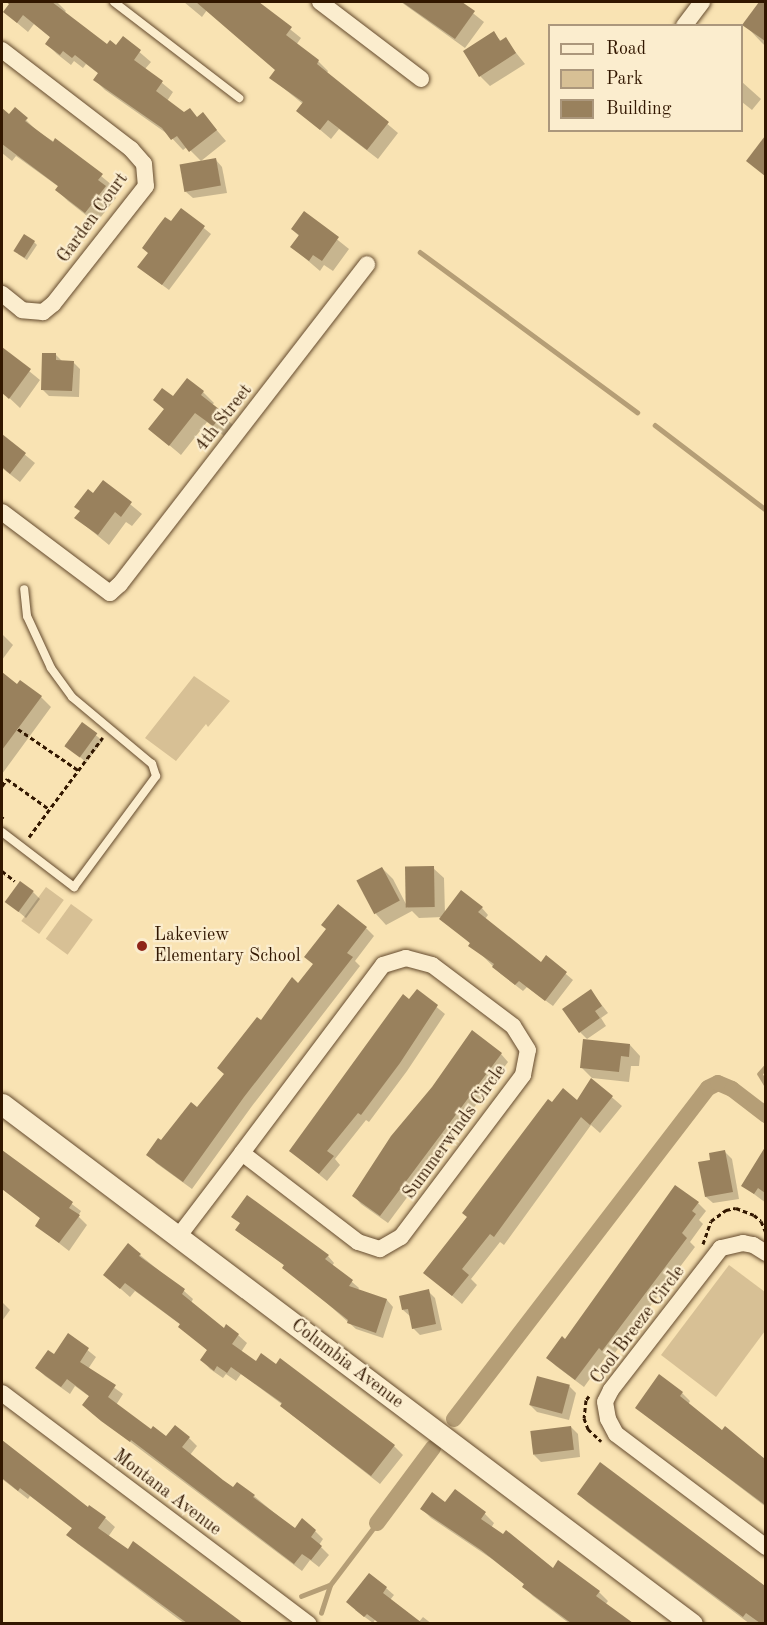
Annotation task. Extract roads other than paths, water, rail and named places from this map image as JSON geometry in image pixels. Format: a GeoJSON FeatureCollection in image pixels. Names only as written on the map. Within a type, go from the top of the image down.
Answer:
{"type":"FeatureCollection","features":[{"type":"Feature","properties":{"kind":"street"},"geometry":{"type":"LineString","coordinates":[[320,2],[421,79]]}},
{"type":"Feature","properties":{"kind":"street"},"geometry":{"type":"LineString","coordinates":[[686,24],[702,2]]}},
{"type":"Feature","properties":{"kind":"street","name":"Garden Court"},"geometry":{"type":"LineString","coordinates":[[2,50],[131,149],[144,164],[146,186],[53,304],[43,312],[22,310],[2,294]]}},
{"type":"Feature","properties":{"kind":"street","name":"4th Street"},"geometry":{"type":"LineString","coordinates":[[2,512],[110,593],[120,584],[367,264]]}},
{"type":"Feature","properties":{"kind":"street","name":"Summerwinds Circle"},"geometry":{"type":"LineString","coordinates":[[178,1237],[383,965],[406,958],[432,965],[513,1026],[528,1050],[523,1075],[401,1237],[380,1249],[358,1242],[242,1153]]}},
{"type":"Feature","properties":{"kind":"street","name":"Columbia Avenue"},"geometry":{"type":"LineString","coordinates":[[2,1104],[692,1623]]}},
{"type":"Feature","properties":{"kind":"street","name":"Cool Breeze Circle"},"geometry":{"type":"LineString","coordinates":[[765,1253],[753,1245],[743,1243],[721,1248],[611,1390],[606,1402],[608,1419],[616,1434],[765,1547]]}},
{"type":"Feature","properties":{"kind":"street","name":"Montana Avenue"},"geometry":{"type":"LineString","coordinates":[[2,1393],[304,1622]]}},
{"type":"Feature","properties":{"kind":"lane"},"geometry":{"type":"LineString","coordinates":[[114,2],[239,98]]}},
{"type":"Feature","properties":{"kind":"lane"},"geometry":{"type":"LineString","coordinates":[[2,832],[74,888],[156,776],[152,764],[72,697],[51,668],[27,616],[24,589]]}},
{"type":"Feature","properties":{"kind":"waterway"},"geometry":{"type":"LineString","coordinates":[[420,252],[637,412]]}},
{"type":"Feature","properties":{"kind":"waterway"},"geometry":{"type":"LineString","coordinates":[[655,425],[766,510]]}},
{"type":"Feature","properties":{"kind":"waterway"},"geometry":{"type":"LineString","coordinates":[[766,1067],[760,1074],[766,1084]]}},
{"type":"Feature","properties":{"kind":"waterway"},"geometry":{"type":"LineString","coordinates":[[454,1419],[708,1088],[718,1083],[732,1089],[766,1115]]}},
{"type":"Feature","properties":{"kind":"waterway"},"geometry":{"type":"LineString","coordinates":[[377,1523],[433,1448]]}},
{"type":"Feature","properties":{"kind":"waterway"},"geometry":{"type":"LineString","coordinates":[[321,1613],[330,1585],[377,1523]]}},
{"type":"Feature","properties":{"kind":"waterway"},"geometry":{"type":"LineString","coordinates":[[301,1596],[330,1585]]}},
{"type":"Feature","properties":{"kind":"place","name":"Lakeview Elementary School"},"geometry":{"type":"Point","coordinates":[142,946]}}]}
